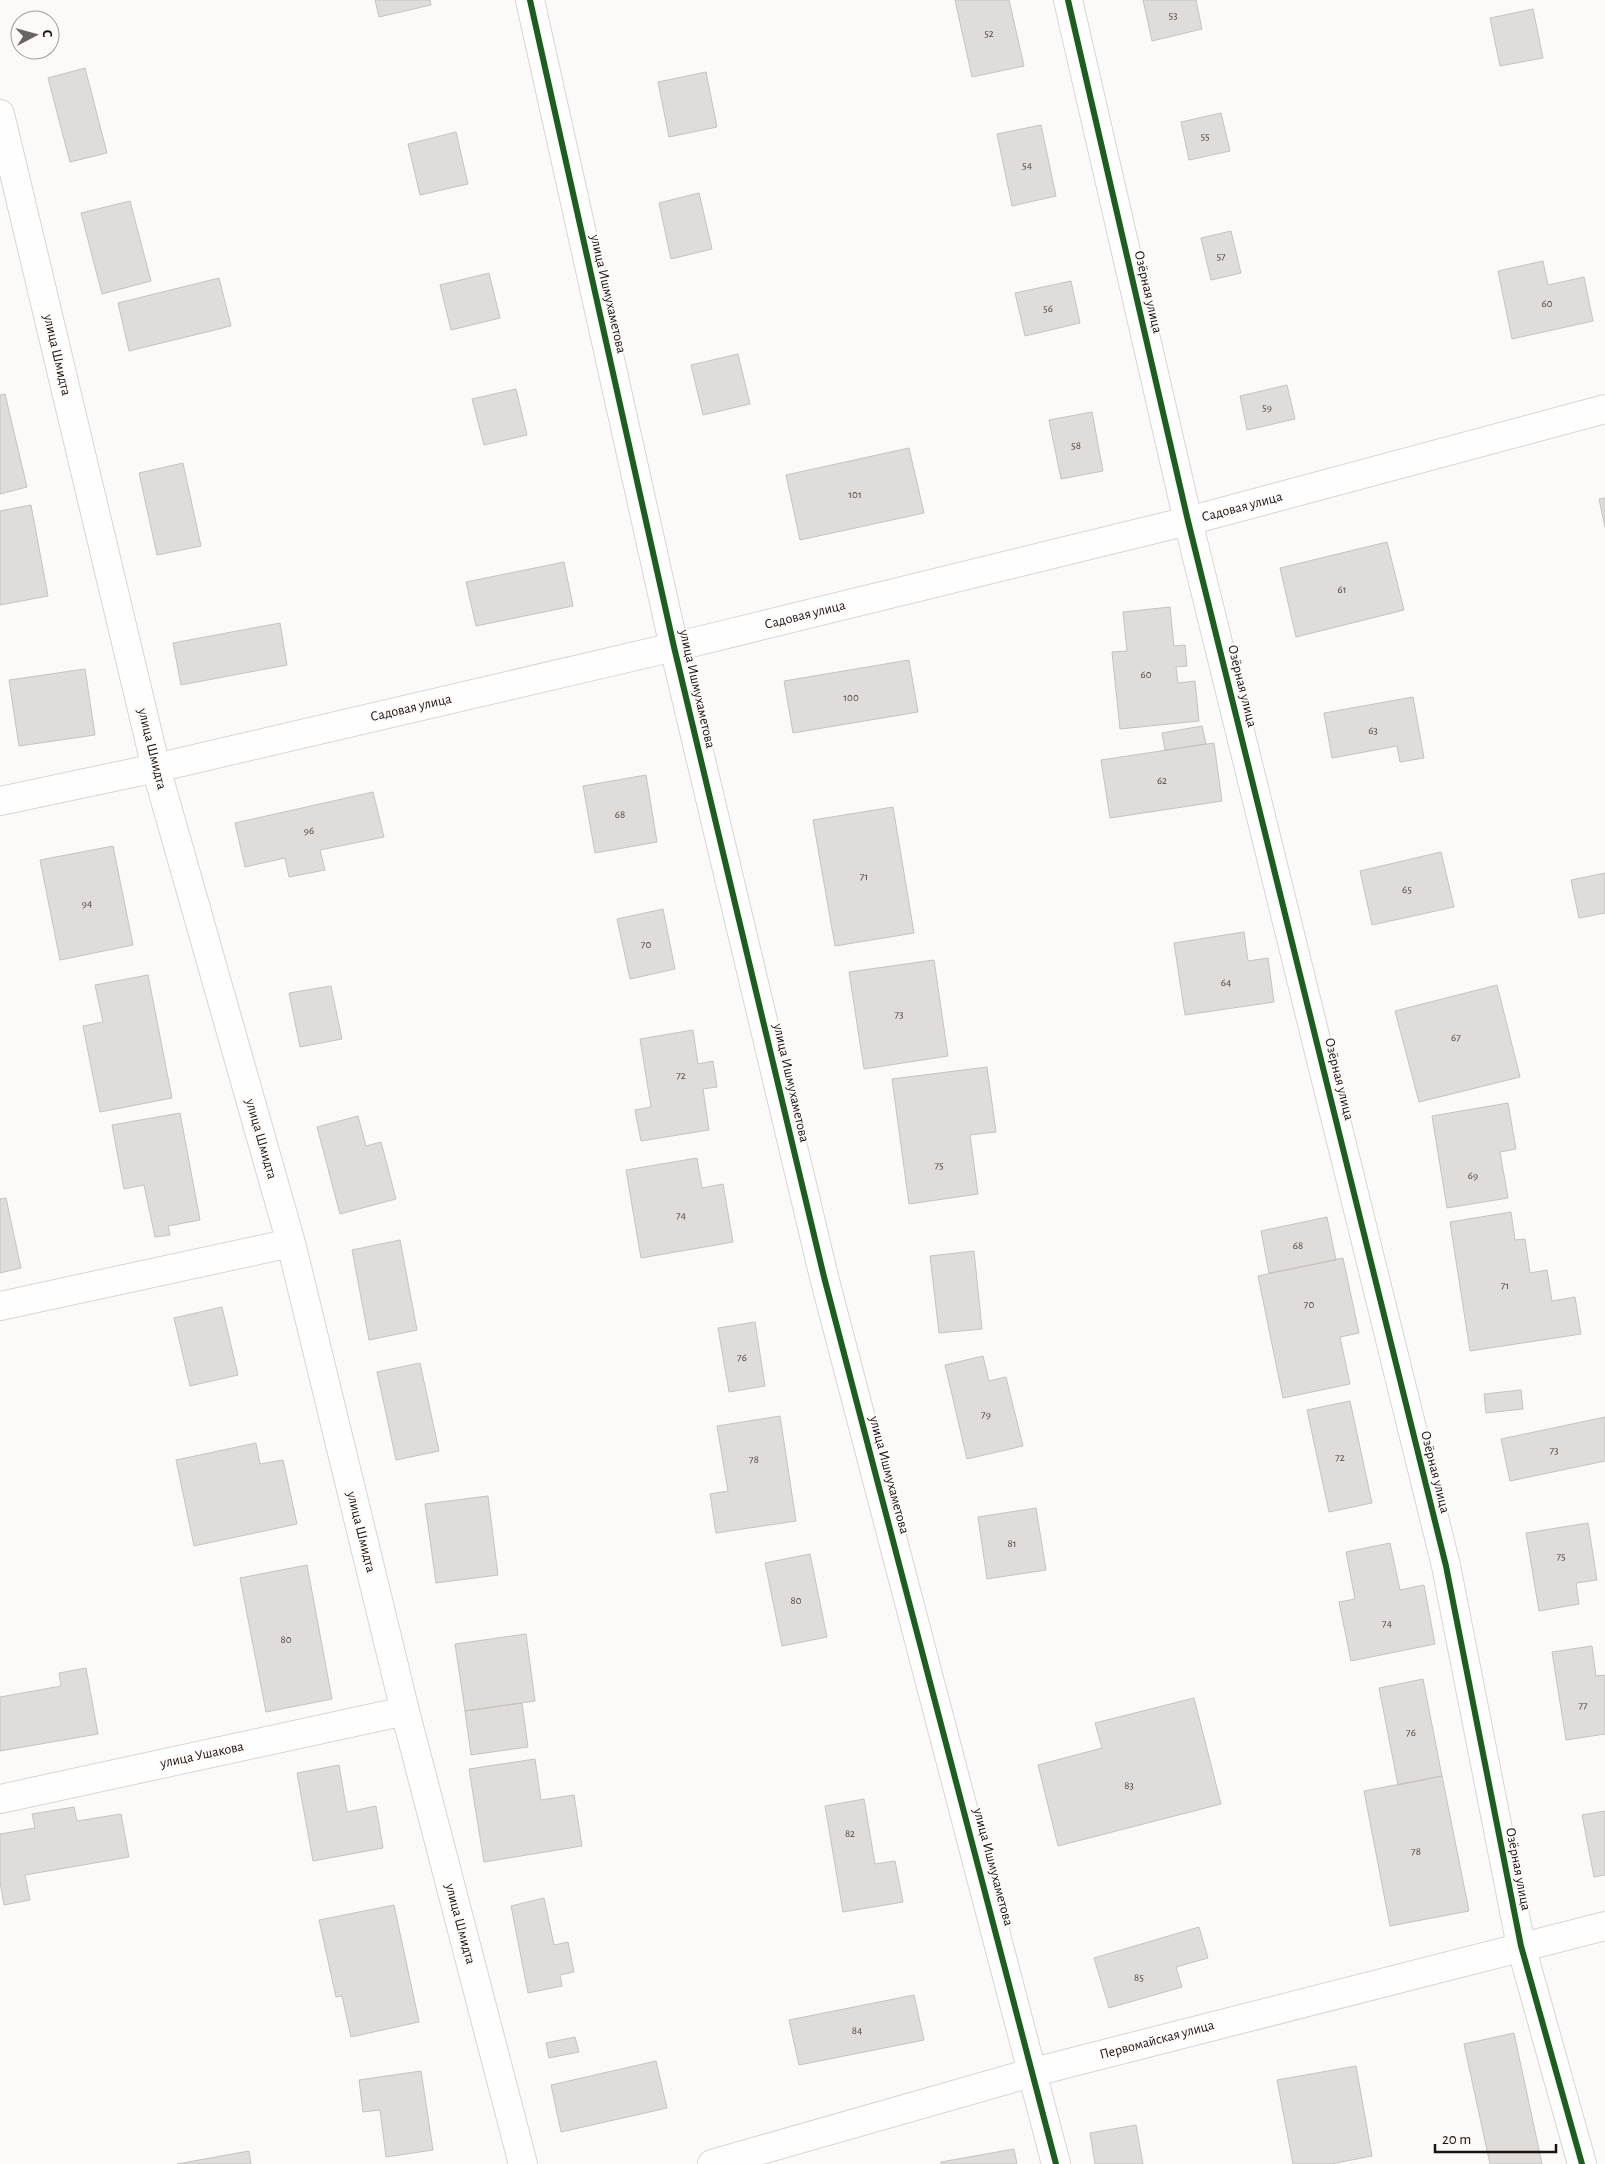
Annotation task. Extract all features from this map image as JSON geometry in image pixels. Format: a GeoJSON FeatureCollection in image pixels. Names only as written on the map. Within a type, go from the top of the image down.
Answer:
{"type":"FeatureCollection","features":[{"type":"Feature","properties":{"kind":"street","name":"улица Ишмухаметова"},"geometry":{"type":"LineString","coordinates":[[530,0],[674,647],[824,1277],[1034,2072],[1056,2164]]}},
{"type":"Feature","properties":{"kind":"street","name":"Озёрная улица"},"geometry":{"type":"LineString","coordinates":[[1068,0],[1188,521],[1446,1566],[1521,1946],[1582,2164]]}},
{"type":"Feature","properties":{"kind":"street","name":"улица Шмидта"},"geometry":{"type":"LineString","coordinates":[[0,114],[156,768],[291,1243],[405,1711],[523,2164]]}},
{"type":"Feature","properties":{"kind":"street","name":"Садовая улица"},"geometry":{"type":"LineString","coordinates":[[0,801],[156,768],[674,647],[1188,521],[1605,409]]}},
{"type":"Feature","properties":{"kind":"street"},"geometry":{"type":"LineString","coordinates":[[0,1306],[291,1243]]}},
{"type":"Feature","properties":{"kind":"street","name":"улица Ушакова"},"geometry":{"type":"LineString","coordinates":[[0,1799],[405,1711]]}},
{"type":"Feature","properties":{"kind":"street","name":"Первомайская улица"},"geometry":{"type":"LineString","coordinates":[[712,2164],[1034,2072],[1605,1926]]}},
{"type":"Feature","properties":{"kind":"building"},"geometry":{"type":"Polygon","coordinates":[[[375,0],[430,0],[431,5],[379,17],[375,0]]]}},
{"type":"Feature","properties":{"kind":"building"},"geometry":{"type":"Polygon","coordinates":[[[955,0],[1009,0],[1024,66],[972,77],[955,0]]]}},
{"type":"Feature","properties":{"kind":"building"},"geometry":{"type":"Polygon","coordinates":[[[1143,0],[1196,0],[1202,29],[1152,41],[1143,0]]]}},
{"type":"Feature","properties":{"kind":"building"},"geometry":{"type":"Polygon","coordinates":[[[1533,9],[1543,58],[1500,66],[1490,18],[1533,9]]]}},
{"type":"Feature","properties":{"kind":"building"},"geometry":{"type":"Polygon","coordinates":[[[85,68],[107,153],[70,162],[48,78],[85,68]]]}},
{"type":"Feature","properties":{"kind":"building"},"geometry":{"type":"Polygon","coordinates":[[[706,72],[717,127],[669,137],[658,82],[706,72]]]}},
{"type":"Feature","properties":{"kind":"building"},"geometry":{"type":"Polygon","coordinates":[[[1221,113],[1230,151],[1189,160],[1181,122],[1221,113]]]}},
{"type":"Feature","properties":{"kind":"building"},"geometry":{"type":"Polygon","coordinates":[[[1041,125],[1056,196],[1012,206],[997,134],[1041,125]]]}},
{"type":"Feature","properties":{"kind":"building"},"geometry":{"type":"Polygon","coordinates":[[[456,132],[468,184],[420,195],[408,144],[456,132]]]}},
{"type":"Feature","properties":{"kind":"building"},"geometry":{"type":"Polygon","coordinates":[[[699,193],[712,249],[671,259],[659,203],[699,193]]]}},
{"type":"Feature","properties":{"kind":"building"},"geometry":{"type":"Polygon","coordinates":[[[130,201],[151,281],[102,294],[81,213],[130,201]]]}},
{"type":"Feature","properties":{"kind":"building"},"geometry":{"type":"Polygon","coordinates":[[[1231,231],[1241,273],[1211,280],[1201,238],[1231,231]]]}},
{"type":"Feature","properties":{"kind":"building"},"geometry":{"type":"Polygon","coordinates":[[[1543,261],[1548,285],[1584,277],[1593,321],[1512,339],[1498,271],[1543,261]]]}},
{"type":"Feature","properties":{"kind":"building"},"geometry":{"type":"Polygon","coordinates":[[[489,273],[500,318],[451,330],[440,285],[489,273]]]}},
{"type":"Feature","properties":{"kind":"building"},"geometry":{"type":"Polygon","coordinates":[[[219,278],[231,326],[129,351],[118,303],[219,278]]]}},
{"type":"Feature","properties":{"kind":"building"},"geometry":{"type":"Polygon","coordinates":[[[1071,281],[1080,323],[1025,336],[1015,293],[1071,281]]]}},
{"type":"Feature","properties":{"kind":"building"},"geometry":{"type":"Polygon","coordinates":[[[738,354],[750,404],[703,415],[691,365],[738,354]]]}},
{"type":"Feature","properties":{"kind":"building"},"geometry":{"type":"Polygon","coordinates":[[[1287,385],[1295,419],[1247,430],[1240,396],[1287,385]]]}},
{"type":"Feature","properties":{"kind":"building"},"geometry":{"type":"Polygon","coordinates":[[[516,389],[527,435],[484,445],[472,399],[516,389]]]}},
{"type":"Feature","properties":{"kind":"building"},"geometry":{"type":"Polygon","coordinates":[[[5,394],[27,487],[0,494],[0,395],[5,394]]]}},
{"type":"Feature","properties":{"kind":"building"},"geometry":{"type":"Polygon","coordinates":[[[1092,412],[1103,471],[1061,479],[1049,420],[1092,412]]]}},
{"type":"Feature","properties":{"kind":"building"},"geometry":{"type":"Polygon","coordinates":[[[909,448],[924,513],[800,540],[786,475],[909,448]]]}},
{"type":"Feature","properties":{"kind":"building"},"geometry":{"type":"Polygon","coordinates":[[[183,463],[201,546],[157,555],[139,473],[183,463]]]}},
{"type":"Feature","properties":{"kind":"building"},"geometry":{"type":"Polygon","coordinates":[[[1605,498],[1605,527],[1599,499],[1605,498]]]}},
{"type":"Feature","properties":{"kind":"building"},"geometry":{"type":"Polygon","coordinates":[[[31,505],[48,596],[0,605],[0,511],[31,505]]]}},
{"type":"Feature","properties":{"kind":"building"},"geometry":{"type":"Polygon","coordinates":[[[1387,542],[1404,610],[1296,637],[1280,568],[1387,542]]]}},
{"type":"Feature","properties":{"kind":"building"},"geometry":{"type":"Polygon","coordinates":[[[564,562],[573,606],[476,626],[466,582],[564,562]]]}},
{"type":"Feature","properties":{"kind":"building"},"geometry":{"type":"Polygon","coordinates":[[[1170,607],[1174,646],[1185,645],[1187,666],[1176,667],[1178,683],[1195,681],[1199,721],[1120,729],[1112,652],[1127,651],[1123,612],[1170,607]]]}},
{"type":"Feature","properties":{"kind":"building"},"geometry":{"type":"Polygon","coordinates":[[[280,623],[287,665],[181,685],[173,643],[280,623]]]}},
{"type":"Feature","properties":{"kind":"building"},"geometry":{"type":"Polygon","coordinates":[[[909,660],[918,712],[793,733],[784,681],[909,660]]]}},
{"type":"Feature","properties":{"kind":"building"},"geometry":{"type":"Polygon","coordinates":[[[85,669],[95,735],[19,746],[9,680],[85,669]]]}},
{"type":"Feature","properties":{"kind":"building"},"geometry":{"type":"Polygon","coordinates":[[[1413,697],[1424,758],[1400,762],[1397,746],[1332,758],[1324,713],[1413,697]]]}},
{"type":"Feature","properties":{"kind":"building"},"geometry":{"type":"Polygon","coordinates":[[[1202,726],[1206,744],[1165,750],[1162,733],[1202,726]]]}},
{"type":"Feature","properties":{"kind":"building"},"geometry":{"type":"Polygon","coordinates":[[[1214,743],[1222,801],[1110,818],[1101,760],[1214,743]]]}},
{"type":"Feature","properties":{"kind":"building"},"geometry":{"type":"Polygon","coordinates":[[[646,775],[657,842],[595,853],[583,786],[646,775]]]}},
{"type":"Feature","properties":{"kind":"building"},"geometry":{"type":"Polygon","coordinates":[[[373,792],[384,837],[320,850],[325,870],[289,877],[285,858],[245,867],[235,823],[373,792]]]}},
{"type":"Feature","properties":{"kind":"building"},"geometry":{"type":"Polygon","coordinates":[[[893,807],[914,933],[835,946],[813,820],[893,807]]]}},
{"type":"Feature","properties":{"kind":"building"},"geometry":{"type":"Polygon","coordinates":[[[113,846],[133,945],[60,960],[40,860],[113,846]]]}},
{"type":"Feature","properties":{"kind":"building"},"geometry":{"type":"Polygon","coordinates":[[[1441,852],[1454,907],[1372,925],[1360,871],[1441,852]]]}},
{"type":"Feature","properties":{"kind":"building"},"geometry":{"type":"Polygon","coordinates":[[[1605,873],[1605,913],[1579,918],[1571,880],[1605,873]]]}},
{"type":"Feature","properties":{"kind":"building"},"geometry":{"type":"Polygon","coordinates":[[[663,909],[675,969],[630,979],[617,919],[663,909]]]}},
{"type":"Feature","properties":{"kind":"building"},"geometry":{"type":"Polygon","coordinates":[[[1244,932],[1248,961],[1268,958],[1274,1002],[1185,1015],[1174,943],[1244,932]]]}},
{"type":"Feature","properties":{"kind":"building"},"geometry":{"type":"Polygon","coordinates":[[[934,960],[948,1056],[864,1069],[849,972],[934,960]]]}},
{"type":"Feature","properties":{"kind":"building"},"geometry":{"type":"Polygon","coordinates":[[[148,975],[172,1098],[100,1112],[83,1026],[103,1022],[95,985],[148,975]]]}},
{"type":"Feature","properties":{"kind":"building"},"geometry":{"type":"Polygon","coordinates":[[[1497,985],[1520,1077],[1419,1102],[1395,1011],[1497,985]]]}},
{"type":"Feature","properties":{"kind":"building"},"geometry":{"type":"Polygon","coordinates":[[[331,986],[342,1039],[300,1047],[289,993],[331,986]]]}},
{"type":"Feature","properties":{"kind":"building"},"geometry":{"type":"Polygon","coordinates":[[[693,1030],[698,1064],[713,1061],[717,1087],[703,1089],[709,1130],[641,1141],[635,1110],[651,1107],[640,1039],[693,1030]]]}},
{"type":"Feature","properties":{"kind":"building"},"geometry":{"type":"Polygon","coordinates":[[[987,1067],[996,1132],[970,1135],[978,1194],[909,1204],[892,1079],[987,1067]]]}},
{"type":"Feature","properties":{"kind":"building"},"geometry":{"type":"Polygon","coordinates":[[[1508,1103],[1516,1149],[1500,1152],[1508,1198],[1447,1208],[1432,1116],[1508,1103]]]}},
{"type":"Feature","properties":{"kind":"building"},"geometry":{"type":"Polygon","coordinates":[[[180,1113],[200,1220],[168,1226],[170,1235],[155,1237],[144,1185],[124,1189],[112,1125],[180,1113]]]}},
{"type":"Feature","properties":{"kind":"building"},"geometry":{"type":"Polygon","coordinates":[[[358,1116],[366,1146],[381,1142],[396,1199],[340,1214],[317,1127],[358,1116]]]}},
{"type":"Feature","properties":{"kind":"building"},"geometry":{"type":"Polygon","coordinates":[[[697,1158],[702,1188],[723,1184],[733,1242],[641,1258],[626,1170],[697,1158]]]}},
{"type":"Feature","properties":{"kind":"building"},"geometry":{"type":"Polygon","coordinates":[[[6,1198],[21,1268],[0,1273],[0,1199],[6,1198]]]}},
{"type":"Feature","properties":{"kind":"building"},"geometry":{"type":"Polygon","coordinates":[[[1511,1212],[1515,1240],[1525,1239],[1530,1273],[1547,1270],[1552,1301],[1575,1297],[1581,1334],[1470,1351],[1450,1222],[1511,1212]]]}},
{"type":"Feature","properties":{"kind":"building"},"geometry":{"type":"Polygon","coordinates":[[[1327,1217],[1336,1260],[1269,1273],[1261,1231],[1327,1217]]]}},
{"type":"Feature","properties":{"kind":"building"},"geometry":{"type":"Polygon","coordinates":[[[400,1240],[417,1330],[369,1340],[352,1250],[400,1240]]]}},
{"type":"Feature","properties":{"kind":"building"},"geometry":{"type":"Polygon","coordinates":[[[974,1251],[982,1329],[939,1333],[930,1256],[974,1251]]]}},
{"type":"Feature","properties":{"kind":"building"},"geometry":{"type":"Polygon","coordinates":[[[1343,1258],[1359,1333],[1340,1337],[1350,1384],[1283,1398],[1258,1276],[1343,1258]]]}},
{"type":"Feature","properties":{"kind":"building"},"geometry":{"type":"Polygon","coordinates":[[[222,1307],[238,1375],[190,1386],[174,1318],[222,1307]]]}},
{"type":"Feature","properties":{"kind":"building"},"geometry":{"type":"Polygon","coordinates":[[[755,1322],[765,1386],[729,1392],[718,1328],[755,1322]]]}},
{"type":"Feature","properties":{"kind":"building"},"geometry":{"type":"Polygon","coordinates":[[[983,1356],[989,1381],[1006,1377],[1023,1446],[967,1459],[945,1365],[983,1356]]]}},
{"type":"Feature","properties":{"kind":"building"},"geometry":{"type":"Polygon","coordinates":[[[420,1363],[439,1451],[396,1460],[377,1372],[420,1363]]]}},
{"type":"Feature","properties":{"kind":"building"},"geometry":{"type":"Polygon","coordinates":[[[1521,1390],[1523,1409],[1486,1413],[1484,1394],[1521,1390]]]}},
{"type":"Feature","properties":{"kind":"building"},"geometry":{"type":"Polygon","coordinates":[[[1350,1401],[1372,1503],[1329,1512],[1307,1410],[1350,1401]]]}},
{"type":"Feature","properties":{"kind":"building"},"geometry":{"type":"Polygon","coordinates":[[[780,1416],[796,1521],[716,1533],[710,1494],[728,1491],[717,1426],[780,1416]]]}},
{"type":"Feature","properties":{"kind":"building"},"geometry":{"type":"Polygon","coordinates":[[[1605,1417],[1605,1461],[1510,1481],[1501,1439],[1605,1417]]]}},
{"type":"Feature","properties":{"kind":"building"},"geometry":{"type":"Polygon","coordinates":[[[256,1443],[260,1464],[283,1460],[297,1524],[194,1546],[176,1460],[256,1443]]]}},
{"type":"Feature","properties":{"kind":"building"},"geometry":{"type":"Polygon","coordinates":[[[488,1496],[498,1575],[436,1583],[425,1504],[488,1496]]]}},
{"type":"Feature","properties":{"kind":"building"},"geometry":{"type":"Polygon","coordinates":[[[1036,1508],[1046,1570],[987,1579],[978,1517],[1036,1508]]]}},
{"type":"Feature","properties":{"kind":"building"},"geometry":{"type":"Polygon","coordinates":[[[1588,1523],[1597,1580],[1576,1583],[1579,1604],[1539,1611],[1526,1533],[1588,1523]]]}},
{"type":"Feature","properties":{"kind":"building"},"geometry":{"type":"Polygon","coordinates":[[[1390,1543],[1400,1590],[1424,1585],[1435,1644],[1351,1661],[1339,1602],[1355,1599],[1346,1552],[1390,1543]]]}},
{"type":"Feature","properties":{"kind":"building"},"geometry":{"type":"Polygon","coordinates":[[[810,1554],[827,1637],[782,1646],[765,1563],[810,1554]]]}},
{"type":"Feature","properties":{"kind":"building"},"geometry":{"type":"Polygon","coordinates":[[[307,1565],[332,1699],[266,1712],[240,1578],[307,1565]]]}},
{"type":"Feature","properties":{"kind":"building"},"geometry":{"type":"Polygon","coordinates":[[[526,1634],[535,1701],[465,1711],[455,1644],[526,1634]]]}},
{"type":"Feature","properties":{"kind":"building"},"geometry":{"type":"Polygon","coordinates":[[[1592,1646],[1596,1676],[1605,1675],[1605,1734],[1566,1740],[1552,1652],[1592,1646]]]}},
{"type":"Feature","properties":{"kind":"building"},"geometry":{"type":"Polygon","coordinates":[[[86,1668],[98,1734],[0,1751],[0,1697],[61,1686],[59,1673],[86,1668]]]}},
{"type":"Feature","properties":{"kind":"building"},"geometry":{"type":"Polygon","coordinates":[[[1423,1679],[1442,1776],[1398,1785],[1379,1688],[1423,1679]]]}},
{"type":"Feature","properties":{"kind":"building"},"geometry":{"type":"Polygon","coordinates":[[[1194,1698],[1221,1804],[1058,1846],[1038,1765],[1102,1748],[1095,1723],[1194,1698]]]}},
{"type":"Feature","properties":{"kind":"building"},"geometry":{"type":"Polygon","coordinates":[[[522,1703],[528,1747],[471,1755],[465,1711],[522,1703]]]}},
{"type":"Feature","properties":{"kind":"building"},"geometry":{"type":"Polygon","coordinates":[[[535,1759],[541,1800],[574,1795],[582,1846],[484,1862],[469,1769],[535,1759]]]}},
{"type":"Feature","properties":{"kind":"building"},"geometry":{"type":"Polygon","coordinates":[[[339,1765],[347,1812],[376,1806],[383,1848],[313,1861],[297,1773],[339,1765]]]}},
{"type":"Feature","properties":{"kind":"building"},"geometry":{"type":"Polygon","coordinates":[[[1442,1776],[1469,1911],[1390,1926],[1364,1791],[1442,1776]]]}},
{"type":"Feature","properties":{"kind":"building"},"geometry":{"type":"Polygon","coordinates":[[[864,1799],[875,1864],[895,1861],[903,1902],[843,1912],[825,1806],[864,1799]]]}},
{"type":"Feature","properties":{"kind":"building"},"geometry":{"type":"Polygon","coordinates":[[[74,1807],[77,1821],[121,1814],[129,1857],[25,1875],[30,1900],[4,1905],[0,1882],[0,1834],[35,1828],[32,1814],[74,1807]]]}},
{"type":"Feature","properties":{"kind":"building"},"geometry":{"type":"Polygon","coordinates":[[[1605,1811],[1605,1875],[1594,1877],[1582,1815],[1605,1811]]]}},
{"type":"Feature","properties":{"kind":"building"},"geometry":{"type":"Polygon","coordinates":[[[544,1898],[554,1945],[568,1942],[574,1972],[560,1975],[562,1986],[528,1993],[511,1906],[544,1898]]]}},
{"type":"Feature","properties":{"kind":"building"},"geometry":{"type":"Polygon","coordinates":[[[394,1905],[419,2022],[351,2037],[342,1996],[336,1997],[319,1920],[394,1905]]]}},
{"type":"Feature","properties":{"kind":"building"},"geometry":{"type":"Polygon","coordinates":[[[1199,1927],[1208,1958],[1176,1967],[1182,1987],[1109,2008],[1094,1958],[1199,1927]]]}},
{"type":"Feature","properties":{"kind":"building"},"geometry":{"type":"Polygon","coordinates":[[[914,1995],[924,2040],[799,2065],[789,2020],[914,1995]]]}},
{"type":"Feature","properties":{"kind":"building"},"geometry":{"type":"Polygon","coordinates":[[[1514,2033],[1542,2164],[1490,2164],[1464,2044],[1514,2033]]]}},
{"type":"Feature","properties":{"kind":"building"},"geometry":{"type":"Polygon","coordinates":[[[575,2037],[579,2052],[549,2058],[546,2043],[575,2037]]]}},
{"type":"Feature","properties":{"kind":"building"},"geometry":{"type":"Polygon","coordinates":[[[656,2061],[667,2108],[561,2132],[551,2085],[656,2061]]]}},
{"type":"Feature","properties":{"kind":"building"},"geometry":{"type":"Polygon","coordinates":[[[1356,2066],[1372,2156],[1331,2164],[1293,2164],[1277,2080],[1356,2066]]]}},
{"type":"Feature","properties":{"kind":"building"},"geometry":{"type":"Polygon","coordinates":[[[421,2071],[433,2150],[386,2157],[380,2110],[363,2112],[359,2080],[421,2071]]]}},
{"type":"Feature","properties":{"kind":"building"},"geometry":{"type":"Polygon","coordinates":[[[1136,2125],[1143,2164],[1095,2164],[1090,2133],[1136,2125]]]}},
{"type":"Feature","properties":{"kind":"building"},"geometry":{"type":"Polygon","coordinates":[[[1014,2149],[1017,2164],[941,2164],[941,2162],[1014,2149]]]}},
{"type":"Feature","properties":{"kind":"building"},"geometry":{"type":"Polygon","coordinates":[[[249,2151],[251,2164],[177,2164],[249,2151]]]}},
{"type":"Feature","properties":{"kind":"cycle path"},"geometry":{"type":"LineString","coordinates":[[530,0],[674,647],[824,1277],[1056,2164]]}},
{"type":"Feature","properties":{"kind":"cycle path"},"geometry":{"type":"LineString","coordinates":[[1068,0],[1188,521],[1446,1566],[1521,1946],[1582,2164]]}}]}
